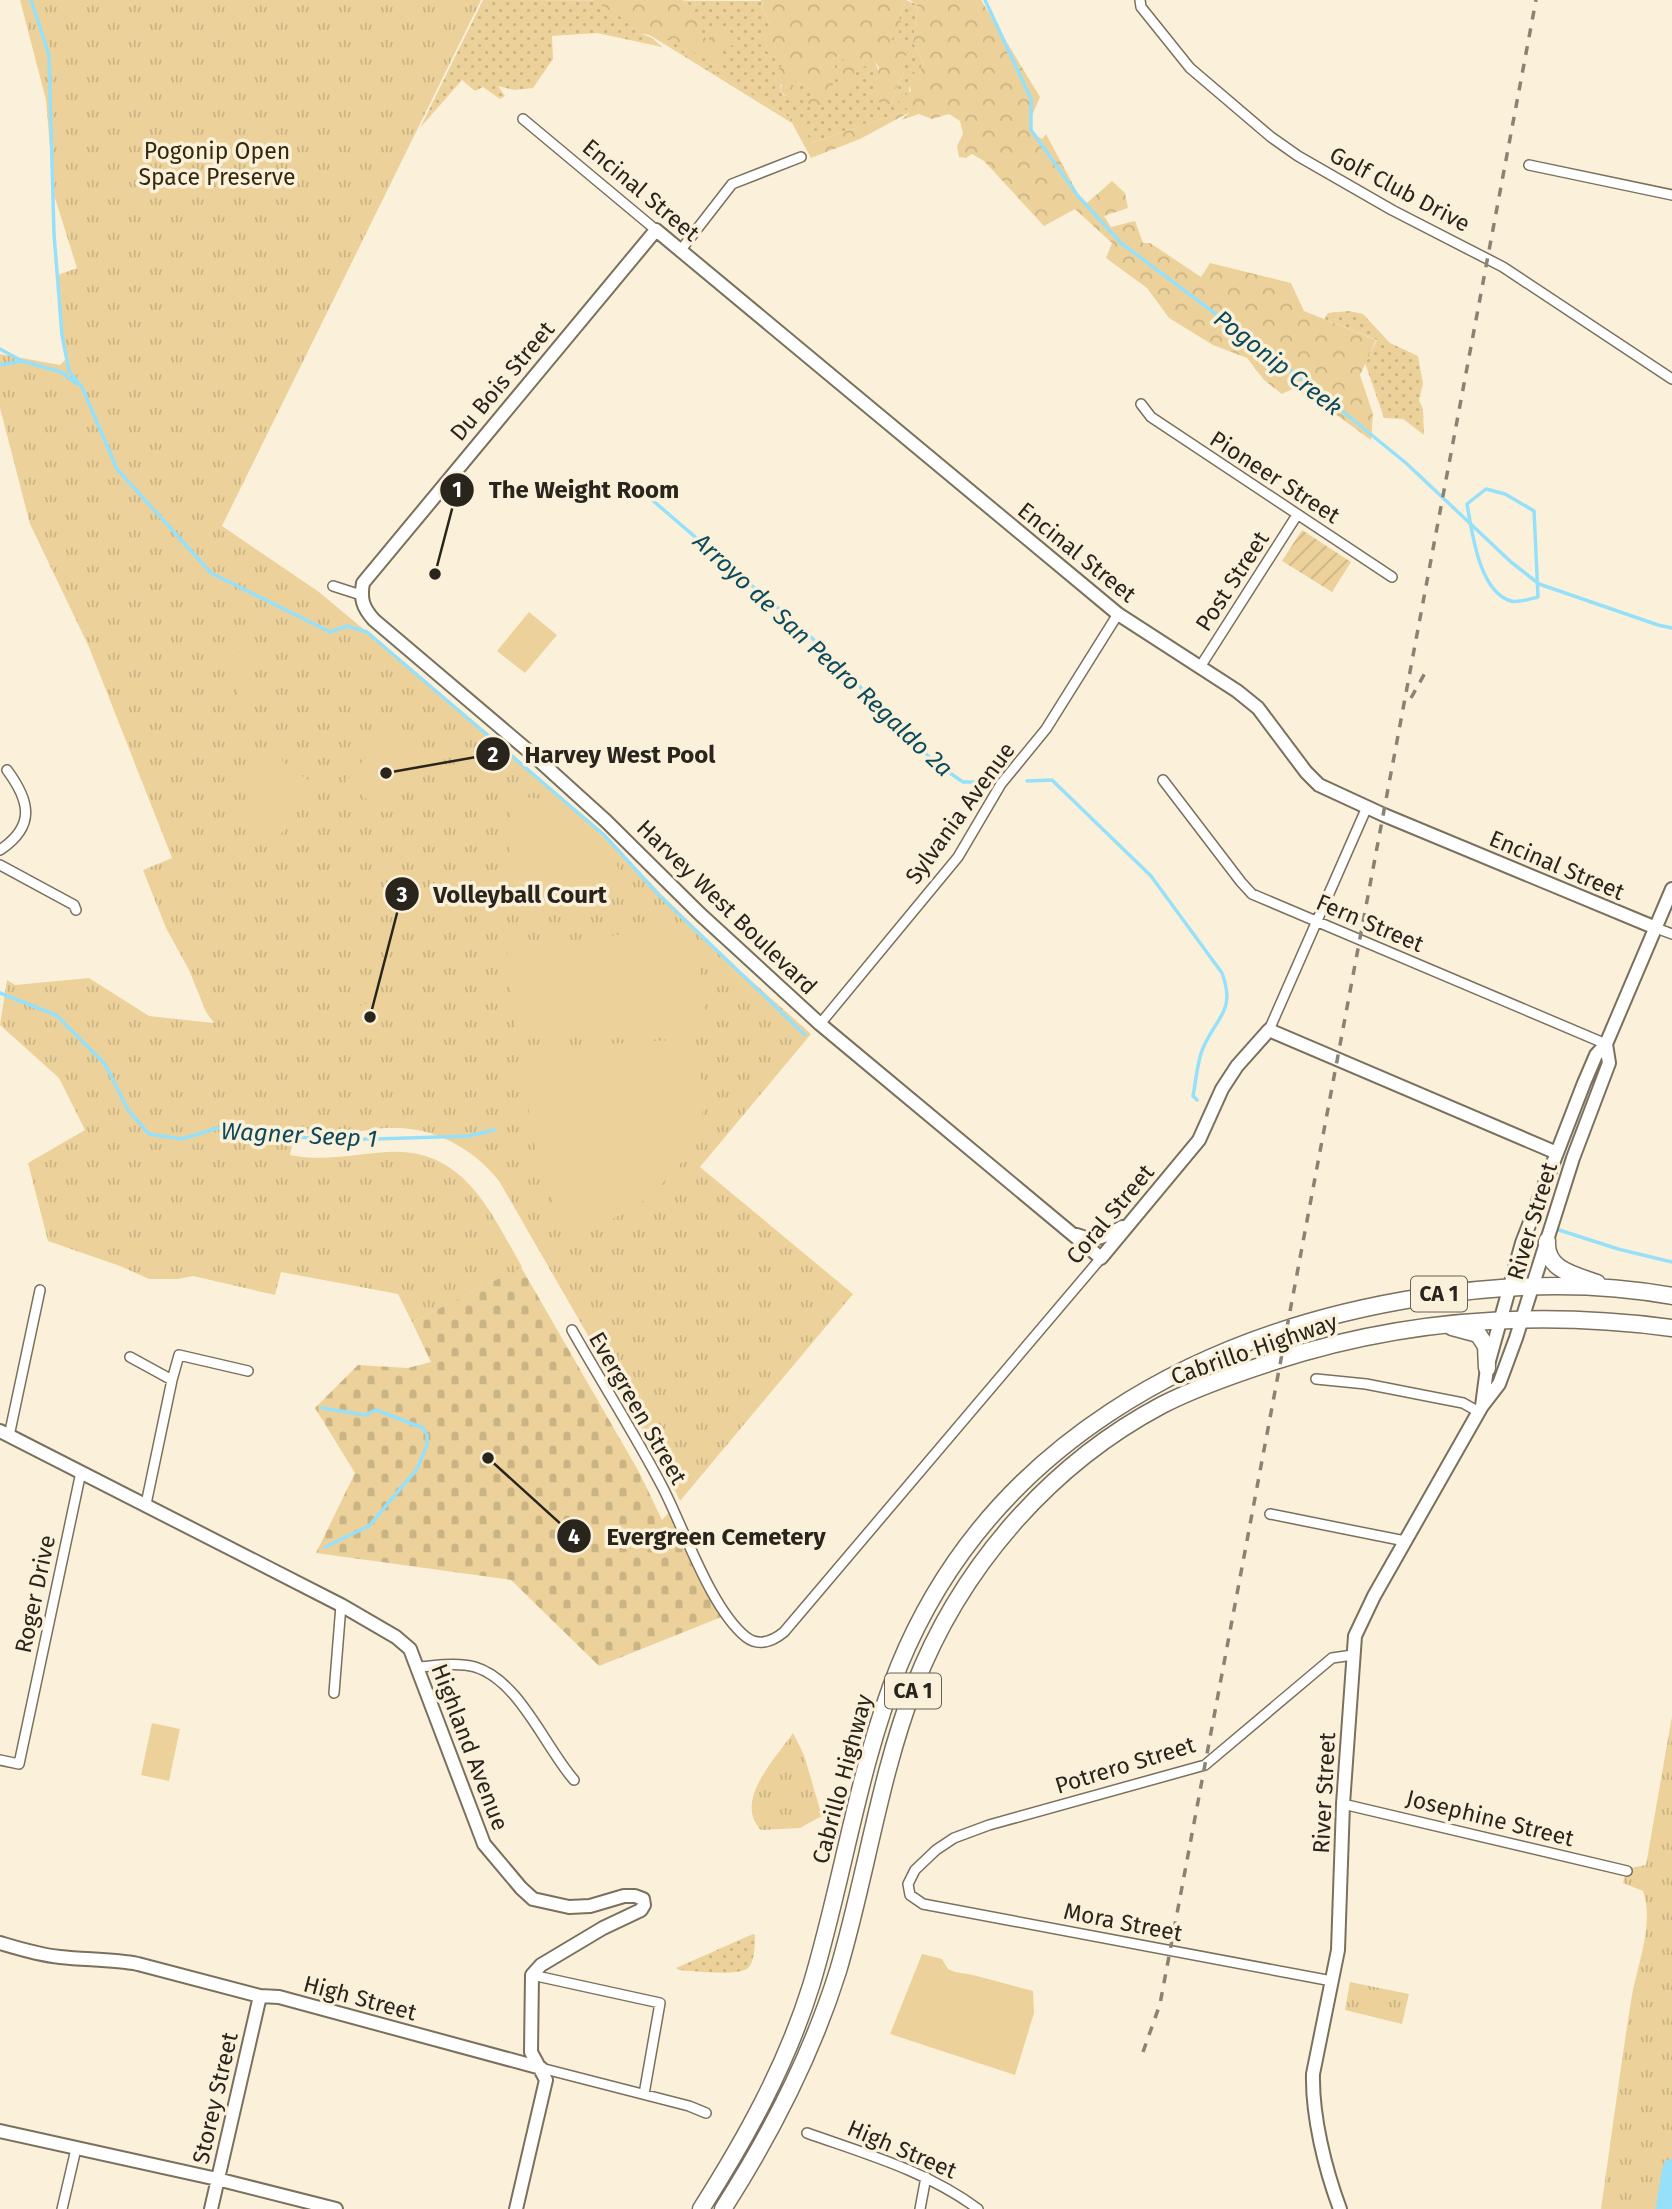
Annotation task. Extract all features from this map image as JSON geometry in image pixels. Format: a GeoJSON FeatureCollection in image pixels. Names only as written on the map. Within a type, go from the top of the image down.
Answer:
{"type":"FeatureCollection","features":[{"type":"Feature","properties":{"kind":"highway"},"geometry":{"type":"LineString","coordinates":[[1547,1241],[1548,1255],[1555,1265],[1569,1273],[1616,1289]]}},
{"type":"Feature","properties":{"kind":"highway","name":"Cabrillo Highway"},"geometry":{"type":"LineString","coordinates":[[701,2209],[767,2096],[796,2030],[822,1946],[878,1727],[901,1662],[920,1621],[968,1544],[996,1509],[1045,1461],[1098,1419],[1157,1383],[1219,1354],[1287,1328],[1348,1311],[1448,1293],[1510,1287],[1616,1289],[1672,1296]]}},
{"type":"Feature","properties":{"kind":"highway","name":"Cabrillo Highway"},"geometry":{"type":"LineString","coordinates":[[723,2209],[768,2136],[816,2034],[844,1948],[907,1708],[923,1665],[966,1586],[992,1549],[1037,1499],[1070,1468],[1125,1427],[1163,1405],[1225,1378],[1320,1347],[1386,1332],[1501,1319],[1598,1320],[1672,1328]]}},
{"type":"Feature","properties":{"kind":"highway"},"geometry":{"type":"LineString","coordinates":[[1432,1325],[1464,1329],[1478,1334],[1486,1346],[1487,1368]]}},
{"type":"Feature","properties":{"kind":"street","name":"Golf Club Drive"},"geometry":{"type":"LineString","coordinates":[[1140,0],[1141,7],[1190,68],[1289,150],[1392,210],[1503,267],[1672,379]]}},
{"type":"Feature","properties":{"kind":"street","name":"Encinal Street"},"geometry":{"type":"LineString","coordinates":[[523,119],[1118,614],[1258,708],[1306,772],[1320,785],[1656,928]]}},
{"type":"Feature","properties":{"kind":"street"},"geometry":{"type":"LineString","coordinates":[[681,251],[732,184],[801,157]]}},
{"type":"Feature","properties":{"kind":"street"},"geometry":{"type":"LineString","coordinates":[[1529,165],[1672,195]]}},
{"type":"Feature","properties":{"kind":"street","name":"Du Bois Street"},"geometry":{"type":"LineString","coordinates":[[361,595],[363,583],[370,572],[656,230]]}},
{"type":"Feature","properties":{"kind":"street","name":"Pioneer Street"},"geometry":{"type":"LineString","coordinates":[[1141,404],[1151,417],[1392,576]]}},
{"type":"Feature","properties":{"kind":"street","name":"Post Street"},"geometry":{"type":"LineString","coordinates":[[1200,667],[1297,515]]}},
{"type":"Feature","properties":{"kind":"street"},"geometry":{"type":"LineString","coordinates":[[333,586],[361,595]]}},
{"type":"Feature","properties":{"kind":"street","name":"Harvey West Boulevard"},"geometry":{"type":"LineString","coordinates":[[361,595],[364,609],[374,620],[606,821],[699,914],[820,1024],[1101,1258]]}},
{"type":"Feature","properties":{"kind":"street","name":"Sylvania Avenue"},"geometry":{"type":"LineString","coordinates":[[820,1024],[958,857],[1001,784],[1046,729],[1118,614]]}},
{"type":"Feature","properties":{"kind":"street"},"geometry":{"type":"LineString","coordinates":[[0,850],[19,835],[26,819],[26,802],[20,787],[7,770]]}},
{"type":"Feature","properties":{"kind":"street","name":"Fern Street"},"geometry":{"type":"LineString","coordinates":[[1163,780],[1252,894],[1606,1044]]}},
{"type":"Feature","properties":{"kind":"street"},"geometry":{"type":"LineString","coordinates":[[1367,807],[1269,1030],[1557,1153]]}},
{"type":"Feature","properties":{"kind":"street"},"geometry":{"type":"LineString","coordinates":[[0,865],[74,905],[76,910]]}},
{"type":"Feature","properties":{"kind":"street","name":"River Street"},"geometry":{"type":"LineString","coordinates":[[1481,1409],[1487,1368],[1522,1243],[1596,1055],[1606,1044],[1672,889]]}},
{"type":"Feature","properties":{"kind":"street"},"geometry":{"type":"LineString","coordinates":[[1656,928],[1672,934]]}},
{"type":"Feature","properties":{"kind":"street","name":"Coral Street"},"geometry":{"type":"LineString","coordinates":[[759,1643],[768,1642],[784,1632],[1101,1258],[1199,1140],[1222,1089],[1237,1066],[1269,1030]]}},
{"type":"Feature","properties":{"kind":"street","name":"River Street"},"geometry":{"type":"LineString","coordinates":[[1339,2209],[1313,2093],[1313,2074],[1338,1950],[1343,1804],[1353,1655],[1358,1630],[1405,1541],[1481,1409],[1499,1384],[1534,1286],[1573,1158],[1608,1063],[1606,1044]]}},
{"type":"Feature","properties":{"kind":"street"},"geometry":{"type":"LineString","coordinates":[[1067,1231],[1087,1239],[1098,1239],[1129,1224]]}},
{"type":"Feature","properties":{"kind":"street"},"geometry":{"type":"LineString","coordinates":[[5,1433],[40,1290]]}},
{"type":"Feature","properties":{"kind":"street","name":"Evergreen Street"},"geometry":{"type":"LineString","coordinates":[[572,1330],[663,1488],[710,1588],[733,1624],[747,1639],[759,1643]]}},
{"type":"Feature","properties":{"kind":"street"},"geometry":{"type":"LineString","coordinates":[[146,1504],[179,1355],[248,1371]]}},
{"type":"Feature","properties":{"kind":"street"},"geometry":{"type":"LineString","coordinates":[[130,1357],[172,1380]]}},
{"type":"Feature","properties":{"kind":"street"},"geometry":{"type":"LineString","coordinates":[[1316,1379],[1366,1384],[1481,1409]]}},
{"type":"Feature","properties":{"kind":"street","name":"Highland Avenue"},"geometry":{"type":"LineString","coordinates":[[5,1433],[341,1605],[396,1637],[410,1649],[484,1844],[520,1888],[533,1899],[569,1907],[590,1906],[624,1896],[635,1895],[642,1899],[644,1905],[641,1910],[603,1928],[541,1965],[532,1975]]}},
{"type":"Feature","properties":{"kind":"street","name":"Roger Drive"},"geometry":{"type":"LineString","coordinates":[[0,1760],[19,1764],[81,1472]]}},
{"type":"Feature","properties":{"kind":"street"},"geometry":{"type":"LineString","coordinates":[[1270,1514],[1405,1541]]}},
{"type":"Feature","properties":{"kind":"street"},"geometry":{"type":"LineString","coordinates":[[334,1693],[341,1605]]}},
{"type":"Feature","properties":{"kind":"street","name":"Potrero Street"},"geometry":{"type":"LineString","coordinates":[[910,1895],[908,1884],[915,1870],[922,1861],[954,1838],[989,1825],[1205,1765],[1332,1658],[1353,1655]]}},
{"type":"Feature","properties":{"kind":"street"},"geometry":{"type":"LineString","coordinates":[[416,1667],[457,1664],[475,1667],[491,1674],[505,1685],[520,1703],[562,1767],[574,1780]]}},
{"type":"Feature","properties":{"kind":"street","name":"Josephine Street"},"geometry":{"type":"LineString","coordinates":[[1343,1804],[1628,1871]]}},
{"type":"Feature","properties":{"kind":"street","name":"Mora Street"},"geometry":{"type":"LineString","coordinates":[[910,1895],[923,1904],[1332,1981]]}},
{"type":"Feature","properties":{"kind":"street","name":"High Street"},"geometry":{"type":"LineString","coordinates":[[0,1942],[28,1952],[58,1957],[119,1960],[260,1996],[279,1997],[689,2106],[706,2113]]}},
{"type":"Feature","properties":{"kind":"street"},"geometry":{"type":"LineString","coordinates":[[516,2209],[546,2080],[531,2052],[532,1975],[660,2003],[644,2094]]}},
{"type":"Feature","properties":{"kind":"street","name":"Storey Street"},"geometry":{"type":"LineString","coordinates":[[211,2209],[260,1996]]}},
{"type":"Feature","properties":{"kind":"street"},"geometry":{"type":"LineString","coordinates":[[0,2131],[217,2179],[336,2209]]}},
{"type":"Feature","properties":{"kind":"street","name":"High Street"},"geometry":{"type":"LineString","coordinates":[[807,2133],[926,2177],[978,2209]]}},
{"type":"Feature","properties":{"kind":"street"},"geometry":{"type":"LineString","coordinates":[[62,2209],[76,2149]]}},
{"type":"Feature","properties":{"kind":"street"},"geometry":{"type":"LineString","coordinates":[[920,2209],[926,2177]]}},
{"type":"Feature","properties":{"kind":"green space","name":"Pogonip Open Space Preserve"},"geometry":{"type":"Polygon","coordinates":[[[20,0],[481,0],[222,526],[319,592],[506,748],[608,841],[717,950],[811,1034],[700,1167],[853,1294],[680,1501],[661,1462],[499,1181],[476,1158],[449,1141],[403,1128],[328,1135],[295,1132],[290,1155],[327,1158],[387,1152],[414,1153],[436,1160],[455,1171],[486,1205],[522,1267],[412,1322],[398,1294],[281,1272],[275,1295],[193,1276],[149,1279],[48,1241],[28,1163],[85,1130],[59,1078],[0,1025],[7,980],[15,985],[89,978],[149,1016],[214,1023],[206,1012],[189,970],[166,928],[143,870],[172,858],[89,647],[30,524],[0,408],[0,354],[60,365],[65,360],[58,275],[77,268],[54,195],[46,100],[20,0]]]}},
{"type":"Feature","properties":{"kind":"green space"},"geometry":{"type":"Polygon","coordinates":[[[483,0],[764,1],[761,8],[771,25],[765,36],[767,51],[784,64],[780,90],[783,95],[795,97],[792,84],[798,78],[814,96],[811,105],[832,59],[841,55],[847,67],[838,64],[837,76],[856,64],[874,59],[891,104],[904,74],[890,41],[906,0],[918,5],[913,42],[923,63],[919,73],[913,73],[911,77],[909,110],[811,143],[792,119],[659,39],[662,38],[640,33],[652,38],[662,47],[597,33],[552,36],[553,59],[533,88],[514,90],[498,86],[505,96],[500,99],[483,87],[475,91],[462,80],[420,128],[483,0]]]}},
{"type":"Feature","properties":{"kind":"green space"},"geometry":{"type":"Polygon","coordinates":[[[593,0],[682,0],[688,3],[705,38],[711,40],[715,29],[719,29],[730,32],[738,39],[734,45],[717,49],[710,43],[724,64],[708,60],[667,39],[661,40],[792,119],[806,129],[811,143],[908,110],[898,101],[911,91],[908,82],[913,73],[919,73],[923,63],[913,42],[918,6],[910,0],[981,0],[1040,97],[1030,120],[1031,132],[1042,139],[1046,134],[1078,194],[1087,203],[1112,181],[1125,193],[1128,208],[1104,216],[1111,227],[1135,221],[1143,243],[1150,243],[1201,277],[1210,263],[1291,283],[1304,311],[1376,340],[1360,375],[1373,414],[1371,440],[1294,388],[1282,394],[1264,380],[1247,358],[1213,345],[1169,318],[1147,288],[1106,258],[1112,243],[1075,209],[1044,226],[984,161],[972,154],[966,158],[959,157],[957,146],[963,134],[960,121],[949,114],[932,119],[919,114],[901,120],[910,112],[860,139],[811,158],[792,123],[593,0]]]}},
{"type":"Feature","properties":{"kind":"green space"},"geometry":{"type":"Polygon","coordinates":[[[760,0],[906,0],[899,18],[902,23],[899,32],[891,40],[904,40],[908,54],[901,58],[904,74],[891,104],[873,99],[879,68],[874,60],[864,67],[856,64],[852,84],[847,89],[840,89],[837,63],[846,66],[841,55],[832,59],[833,88],[822,105],[811,105],[805,101],[813,96],[798,79],[792,84],[799,92],[795,98],[784,95],[780,90],[782,85],[777,82],[780,78],[774,75],[783,64],[767,51],[761,50],[765,36],[761,31],[763,27],[771,25],[761,8],[764,2],[760,0]]]}},
{"type":"Feature","properties":{"kind":"green space"},"geometry":{"type":"Polygon","coordinates":[[[1349,311],[1363,314],[1390,343],[1418,356],[1423,384],[1419,400],[1423,409],[1424,435],[1403,419],[1384,418],[1365,363],[1377,340],[1324,319],[1328,313],[1349,311]]]}},
{"type":"Feature","properties":{"kind":"green space"},"geometry":{"type":"Polygon","coordinates":[[[1302,530],[1351,562],[1332,592],[1282,561],[1302,530]]]}},
{"type":"Feature","properties":{"kind":"green space"},"geometry":{"type":"Polygon","coordinates":[[[529,612],[557,635],[525,673],[497,651],[529,612]]]}},
{"type":"Feature","properties":{"kind":"green space"},"geometry":{"type":"Polygon","coordinates":[[[248,652],[252,696],[238,697],[234,654],[248,652]]]}},
{"type":"Feature","properties":{"kind":"green space"},"geometry":{"type":"Polygon","coordinates":[[[388,730],[428,765],[385,814],[346,782],[388,730]]]}},
{"type":"Feature","properties":{"kind":"green space"},"geometry":{"type":"Polygon","coordinates":[[[281,745],[282,761],[309,781],[280,836],[263,839],[240,778],[281,745]]]}},
{"type":"Feature","properties":{"kind":"green space"},"geometry":{"type":"Polygon","coordinates":[[[526,797],[565,806],[594,826],[613,855],[624,894],[529,907],[512,892],[509,861],[512,801],[526,797]]]}},
{"type":"Feature","properties":{"kind":"green space"},"geometry":{"type":"Polygon","coordinates":[[[681,927],[692,936],[707,1019],[696,1033],[684,1037],[559,1035],[522,1040],[515,1035],[507,949],[681,927]]]}},
{"type":"Feature","properties":{"kind":"green space"},"geometry":{"type":"Polygon","coordinates":[[[373,1001],[383,1028],[367,1034],[357,1007],[373,1001]]]}},
{"type":"Feature","properties":{"kind":"green space"},"geometry":{"type":"Polygon","coordinates":[[[689,1039],[706,1094],[696,1143],[674,1172],[645,1200],[606,1223],[573,1223],[557,1216],[533,1140],[522,1064],[529,1053],[547,1048],[689,1039]]]}},
{"type":"Feature","properties":{"kind":"green space"},"geometry":{"type":"Polygon","coordinates":[[[521,1267],[639,1472],[662,1520],[672,1509],[724,1616],[599,1666],[511,1580],[316,1553],[355,1473],[315,1408],[358,1365],[408,1368],[431,1362],[412,1322],[521,1267]]]}},
{"type":"Feature","properties":{"kind":"green space"},"geometry":{"type":"Polygon","coordinates":[[[1672,1716],[1672,2209],[1601,2209],[1633,1988],[1647,1918],[1643,1891],[1623,1883],[1626,1869],[1646,1865],[1672,1716]]]}},
{"type":"Feature","properties":{"kind":"green space"},"geometry":{"type":"Polygon","coordinates":[[[152,1723],[180,1729],[169,1781],[141,1775],[152,1723]]]}},
{"type":"Feature","properties":{"kind":"green space"},"geometry":{"type":"Polygon","coordinates":[[[793,1733],[804,1755],[822,1816],[800,1828],[761,1830],[754,1819],[754,1793],[768,1767],[793,1733]]]}},
{"type":"Feature","properties":{"kind":"green space"},"geometry":{"type":"Polygon","coordinates":[[[753,1934],[754,1956],[745,1970],[716,1973],[676,1968],[753,1934]]]}},
{"type":"Feature","properties":{"kind":"green space"},"geometry":{"type":"Polygon","coordinates":[[[922,1954],[942,1959],[948,1969],[955,1972],[1033,1991],[1034,2013],[1015,2075],[890,2034],[922,1954]]]}},
{"type":"Feature","properties":{"kind":"green space"},"geometry":{"type":"Polygon","coordinates":[[[1350,1982],[1409,1994],[1402,2024],[1345,2010],[1350,1982]]]}},
{"type":"Feature","properties":{"kind":"waterway"},"geometry":{"type":"LineString","coordinates":[[31,0],[49,55],[54,234],[62,335],[69,371],[82,387],[117,469],[211,573],[330,632],[347,626],[367,632],[604,835],[660,896],[805,1035]]}},
{"type":"Feature","properties":{"kind":"waterway","name":"Pogonip Creek"},"geometry":{"type":"LineString","coordinates":[[985,0],[1031,99],[1031,130],[1078,196],[1121,243],[1309,384],[1406,463],[1511,562],[1539,584],[1672,628]]}},
{"type":"Feature","properties":{"kind":"waterway"},"geometry":{"type":"LineString","coordinates":[[0,349],[22,361]]}},
{"type":"Feature","properties":{"kind":"waterway"},"geometry":{"type":"LineString","coordinates":[[0,365],[22,361],[61,372],[77,384]]}},
{"type":"Feature","properties":{"kind":"waterway","name":"Arroyo de San Pedro Regaldo 2a"},"geometry":{"type":"LineString","coordinates":[[637,487],[807,633],[934,762],[963,782],[983,782]]}},
{"type":"Feature","properties":{"kind":"waterway"},"geometry":{"type":"LineString","coordinates":[[1486,489],[1505,494],[1534,511],[1538,597],[1511,601],[1500,595],[1484,574],[1467,504],[1486,489]]}},
{"type":"Feature","properties":{"kind":"waterway","name":"Arroyo de San Pedro Regaldo 2a"},"geometry":{"type":"LineString","coordinates":[[1027,781],[1052,780],[1151,876],[1222,973],[1226,986],[1226,1005],[1201,1053],[1193,1096],[1197,1100]]}},
{"type":"Feature","properties":{"kind":"waterway","name":"Wagner Seep 1"},"geometry":{"type":"LineString","coordinates":[[0,993],[56,1015],[105,1064],[128,1110],[149,1134],[182,1139],[218,1128],[317,1139],[376,1139],[469,1136],[494,1130]]}},
{"type":"Feature","properties":{"kind":"waterway"},"geometry":{"type":"LineString","coordinates":[[1556,1229],[1618,1249],[1672,1262]]}},
{"type":"Feature","properties":{"kind":"waterway"},"geometry":{"type":"LineString","coordinates":[[322,1408],[365,1415],[376,1410],[423,1428],[427,1435],[427,1445],[417,1469],[369,1526],[325,1547]]}},
{"type":"Feature","properties":{"kind":"waterway"},"geometry":{"type":"LineString","coordinates":[[1665,2209],[1672,2168]]}},
{"type":"Feature","properties":{"kind":"railway"},"geometry":{"type":"LineString","coordinates":[[1143,2052],[1160,2004],[1536,0]]}},
{"type":"Feature","properties":{"kind":"railway"},"geometry":{"type":"LineString","coordinates":[[1411,698],[1425,673]]}},
{"type":"Feature","properties":{"kind":"place","name":"The Weight Room"},"geometry":{"type":"Point","coordinates":[435,574]}},
{"type":"Feature","properties":{"kind":"place","name":"Harvey West Pool"},"geometry":{"type":"Point","coordinates":[386,773]}},
{"type":"Feature","properties":{"kind":"place","name":"Volleyball Court"},"geometry":{"type":"Point","coordinates":[370,1017]}},
{"type":"Feature","properties":{"kind":"place","name":"Evergreen Cemetery"},"geometry":{"type":"Point","coordinates":[488,1458]}}]}
